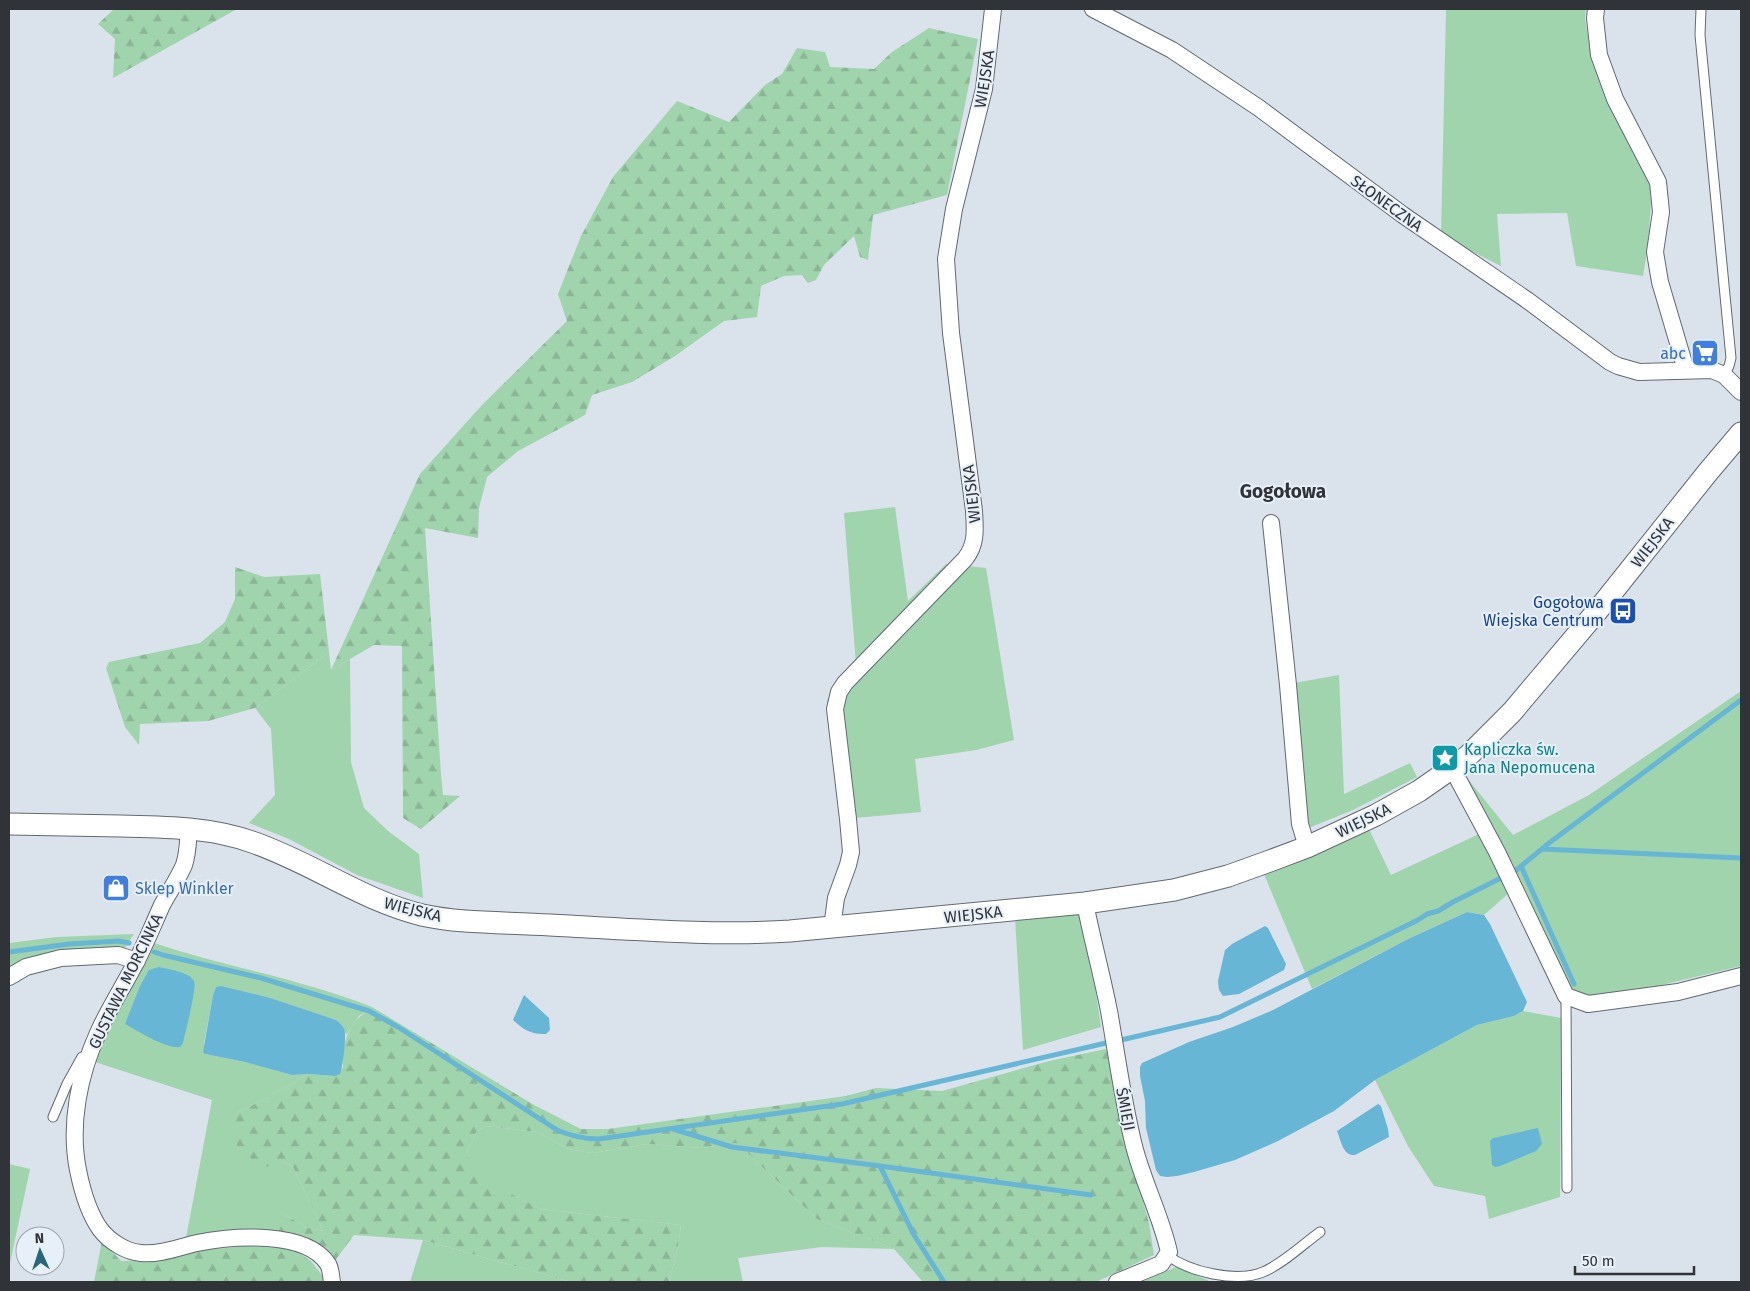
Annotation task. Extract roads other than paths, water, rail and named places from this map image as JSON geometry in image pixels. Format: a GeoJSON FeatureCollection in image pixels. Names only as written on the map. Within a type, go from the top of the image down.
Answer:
{"type":"FeatureCollection","features":[{"type":"Feature","properties":{"kind":"street","name":"WIEJSKA"},"geometry":{"type":"LineString","coordinates":[[832,928],[836,898],[851,852],[835,709],[838,695],[845,683],[965,559],[971,550],[974,540],[972,495],[950,326],[946,259],[952,216],[984,89],[994,9]]}},
{"type":"Feature","properties":{"kind":"street","name":"SŁONECZNA"},"geometry":{"type":"LineString","coordinates":[[1093,9],[1172,50],[1259,108],[1403,215],[1527,300],[1610,362],[1638,372],[1712,370],[1724,375]]}},
{"type":"Feature","properties":{"kind":"street"},"geometry":{"type":"LineString","coordinates":[[1596,9],[1595,18],[1599,54],[1616,99],[1658,182],[1661,212],[1655,252],[1660,282],[1686,370]]}},
{"type":"Feature","properties":{"kind":"street"},"geometry":{"type":"LineString","coordinates":[[1724,375],[1741,392]]}},
{"type":"Feature","properties":{"kind":"street","name":"WIEJSKA"},"geometry":{"type":"LineString","coordinates":[[9,824],[189,828],[229,835],[251,841],[299,862],[377,900],[410,912],[434,917],[708,933],[757,933],[832,928],[1085,903],[1165,892],[1202,884],[1247,870],[1306,847],[1390,808],[1452,768],[1483,742],[1518,705],[1741,433]]}},
{"type":"Feature","properties":{"kind":"street"},"geometry":{"type":"LineString","coordinates":[[1272,523],[1300,824],[1306,847]]}},
{"type":"Feature","properties":{"kind":"street"},"geometry":{"type":"LineString","coordinates":[[1452,768],[1497,852],[1566,996],[1588,1004],[1678,992],[1741,976]]}},
{"type":"Feature","properties":{"kind":"street","name":"GUSTAWA MORCINKA"},"geometry":{"type":"LineString","coordinates":[[189,828],[184,865],[164,901],[137,961],[94,1042],[86,1063],[75,1122],[75,1152],[88,1207],[101,1230],[119,1247],[140,1254],[160,1252],[197,1243],[225,1239],[255,1238],[304,1244],[319,1253],[330,1266],[332,1282]]}},
{"type":"Feature","properties":{"kind":"street","name":"ŚMIEJI"},"geometry":{"type":"LineString","coordinates":[[1085,903],[1108,1009],[1128,1122],[1144,1180],[1166,1238],[1169,1252],[1167,1256]]}},
{"type":"Feature","properties":{"kind":"street"},"geometry":{"type":"LineString","coordinates":[[9,977],[26,967],[60,958],[118,955],[137,961]]}},
{"type":"Feature","properties":{"kind":"street"},"geometry":{"type":"LineString","coordinates":[[1118,1282],[1161,1264],[1167,1256]]}},
{"type":"Feature","properties":{"kind":"lane"},"geometry":{"type":"LineString","coordinates":[[1700,9],[1700,35],[1731,358],[1724,375]]}},
{"type":"Feature","properties":{"kind":"lane"},"geometry":{"type":"LineString","coordinates":[[1566,996],[1567,1188]]}},
{"type":"Feature","properties":{"kind":"lane"},"geometry":{"type":"LineString","coordinates":[[53,1117],[74,1070],[94,1042]]}},
{"type":"Feature","properties":{"kind":"lane"},"geometry":{"type":"LineString","coordinates":[[1167,1256],[1176,1262],[1205,1273],[1248,1275],[1262,1272],[1281,1262],[1320,1232]]}},
{"type":"Feature","properties":{"kind":"water"},"geometry":{"type":"Polygon","coordinates":[[[1467,912],[1484,915],[1490,924],[1527,1002],[1523,1011],[1514,1016],[1477,1025],[1375,1080],[1334,1111],[1278,1141],[1235,1160],[1177,1176],[1160,1176],[1156,1170],[1146,1128],[1145,1101],[1140,1076],[1142,1063],[1189,1042],[1233,1027],[1273,1010],[1408,939],[1467,912]]]}},
{"type":"Feature","properties":{"kind":"water"},"geometry":{"type":"Polygon","coordinates":[[[1265,926],[1268,928],[1286,964],[1284,970],[1239,994],[1223,996],[1219,990],[1218,981],[1225,950],[1232,944],[1265,926]]]}},
{"type":"Feature","properties":{"kind":"water"},"geometry":{"type":"Polygon","coordinates":[[[159,967],[188,975],[194,981],[194,993],[183,1043],[180,1047],[167,1045],[125,1024],[140,986],[149,970],[159,967]]]}},
{"type":"Feature","properties":{"kind":"water"},"geometry":{"type":"Polygon","coordinates":[[[221,986],[270,998],[336,1020],[344,1028],[345,1032],[340,1074],[335,1076],[292,1075],[245,1062],[205,1054],[203,1052],[213,995],[216,987],[221,986]]]}},
{"type":"Feature","properties":{"kind":"water"},"geometry":{"type":"Polygon","coordinates":[[[524,995],[549,1018],[550,1030],[546,1034],[536,1034],[528,1031],[513,1020],[524,995]]]}},
{"type":"Feature","properties":{"kind":"water"},"geometry":{"type":"Polygon","coordinates":[[[1378,1104],[1381,1106],[1389,1137],[1355,1155],[1351,1155],[1343,1147],[1337,1131],[1378,1104]]]}},
{"type":"Feature","properties":{"kind":"water"},"geometry":{"type":"Polygon","coordinates":[[[1538,1128],[1542,1144],[1536,1151],[1500,1166],[1495,1167],[1492,1165],[1490,1141],[1493,1138],[1538,1128]]]}},
{"type":"Feature","properties":{"kind":"waterway"},"geometry":{"type":"LineString","coordinates":[[1514,872],[1549,843],[1741,700]]}},
{"type":"Feature","properties":{"kind":"waterway"},"geometry":{"type":"LineString","coordinates":[[1542,849],[1741,858]]}},
{"type":"Feature","properties":{"kind":"waterway"},"geometry":{"type":"LineString","coordinates":[[1521,866],[1574,984]]}},
{"type":"Feature","properties":{"kind":"waterway"},"geometry":{"type":"LineString","coordinates":[[1121,1040],[1220,1017],[1427,914],[1438,911],[1501,878]]}},
{"type":"Feature","properties":{"kind":"waterway"},"geometry":{"type":"LineString","coordinates":[[9,952],[69,944],[119,941],[129,943]]}},
{"type":"Feature","properties":{"kind":"waterway"},"geometry":{"type":"LineString","coordinates":[[154,952],[261,978],[369,1011],[398,1027],[557,1130],[588,1138],[599,1139],[842,1104],[1106,1043]]}},
{"type":"Feature","properties":{"kind":"waterway"},"geometry":{"type":"LineString","coordinates":[[673,1129],[732,1147],[880,1166],[914,1235],[944,1282]]}},
{"type":"Feature","properties":{"kind":"waterway"},"geometry":{"type":"LineString","coordinates":[[880,1166],[1091,1195]]}},
{"type":"Feature","properties":{"kind":"place","name":"abc"},"geometry":{"type":"Point","coordinates":[1705,353]}},
{"type":"Feature","properties":{"kind":"place","name":"Gogołowa Wiejska Centrum"},"geometry":{"type":"Point","coordinates":[1623,611]}},
{"type":"Feature","properties":{"kind":"place","name":"Kapliczka św. Jana Nepomucena"},"geometry":{"type":"Point","coordinates":[1445,758]}},
{"type":"Feature","properties":{"kind":"place","name":"Sklep Winkler"},"geometry":{"type":"Point","coordinates":[116,888]}},
{"type":"Feature","properties":{"kind":"district","name":"Gogołowa"},"geometry":{"type":"Point","coordinates":[1283,491]}}]}
